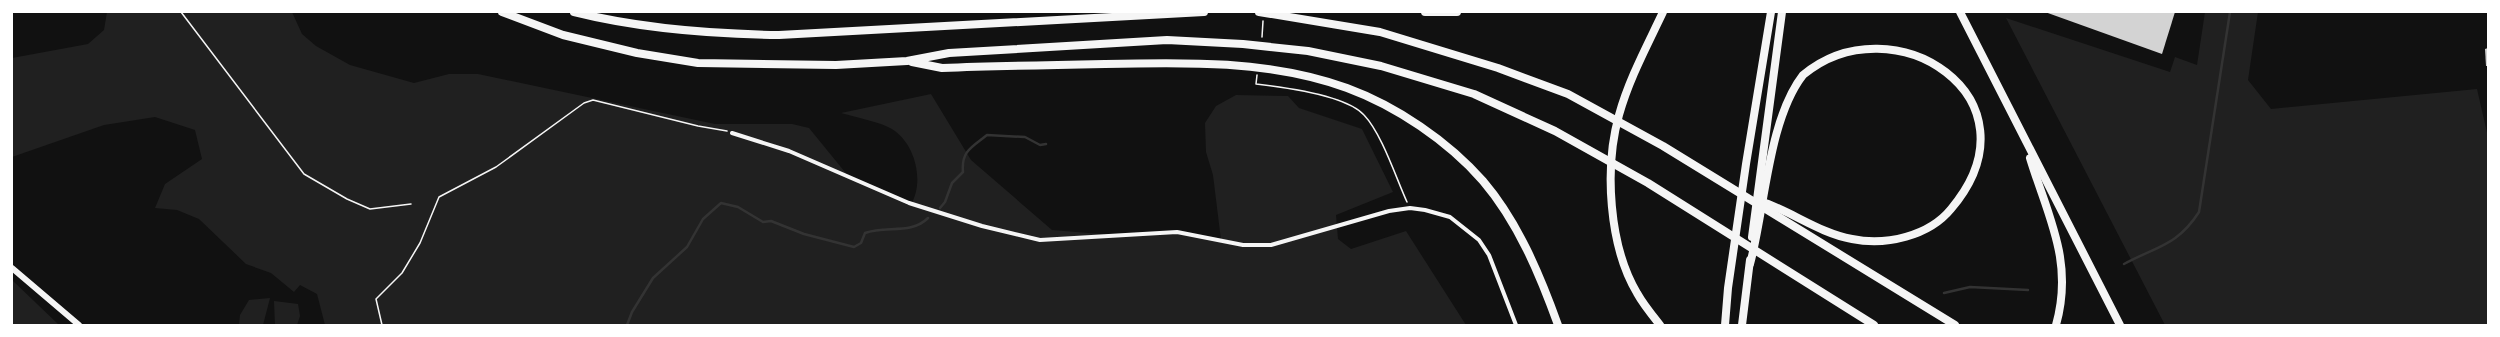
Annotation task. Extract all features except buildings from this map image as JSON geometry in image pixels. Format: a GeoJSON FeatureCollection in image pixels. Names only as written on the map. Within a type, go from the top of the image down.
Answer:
{"type":"FeatureCollection","features":[{"type":"Feature","properties":{"kind":"highway"},"geometry":{"type":"LineString","coordinates":[[502,12],[563,35],[637,53],[698,63],[836,65],[907,61],[949,53],[1167,40],[1243,44],[1308,51],[1381,66],[1474,94],[1555,131],[1648,183],[1874,325]]}},
{"type":"Feature","properties":{"kind":"highway"},"geometry":{"type":"LineString","coordinates":[[574,12],[650,27],[713,34],[779,35],[1204,12]]}},
{"type":"Feature","properties":{"kind":"highway"},"geometry":{"type":"LineString","coordinates":[[1259,12],[1380,32],[1498,68],[1568,94],[1663,146],[1955,325]]}},
{"type":"Feature","properties":{"kind":"highway"},"geometry":{"type":"LineString","coordinates":[[1425,12],[1457,12]]}},
{"type":"Feature","properties":{"kind":"highway"},"geometry":{"type":"LineString","coordinates":[[1660,325],[1637,293],[1621,256],[1614,224],[1612,185],[1613,140],[1619,115],[1634,74],[1663,12]]}},
{"type":"Feature","properties":{"kind":"highway"},"geometry":{"type":"LineString","coordinates":[[1725,325],[1728,288],[1746,164],[1771,12]]}},
{"type":"Feature","properties":{"kind":"highway"},"geometry":{"type":"LineString","coordinates":[[1742,325],[1750,264],[1757,238],[1782,12]]}},
{"type":"Feature","properties":{"kind":"highway"},"geometry":{"type":"LineString","coordinates":[[1960,12],[2120,325]]}},
{"type":"Feature","properties":{"kind":"highway"},"geometry":{"type":"LineString","coordinates":[[1765,171],[1787,106],[1802,76],[1821,56]]}},
{"type":"Feature","properties":{"kind":"highway"},"geometry":{"type":"LineString","coordinates":[[907,61],[942,68],[1186,63],[1267,70],[1346,87],[1378,101],[1417,123],[1483,181],[1510,220],[1540,278],[1558,325]]}},
{"type":"Feature","properties":{"kind":"highway"},"geometry":{"type":"LineString","coordinates":[[1748,198],[1772,205],[1830,233],[1853,240],[1887,241],[1921,232],[1944,218],[1966,192],[1977,167],[1982,138],[1978,105],[1964,78]]}},
{"type":"Feature","properties":{"kind":"highway"},"geometry":{"type":"LineString","coordinates":[[2024,138],[2052,216],[2063,267],[2061,306],[2056,325]]}},
{"type":"Feature","properties":{"kind":"highway"},"geometry":{"type":"LineString","coordinates":[[1552,308],[1562,325]]}},
{"type":"Feature","properties":{"kind":"main road"},"geometry":{"type":"LineString","coordinates":[[12,268],[79,325]]}},
{"type":"Feature","properties":{"kind":"street"},"geometry":{"type":"LineString","coordinates":[[732,133],[789,151],[909,203],[982,226],[1040,240],[1177,232],[1243,245],[1271,244],[1389,211],[1410,208],[1450,217],[1479,240],[1489,256],[1516,325]]}},
{"type":"Feature","properties":{"kind":"path"},"geometry":{"type":"LineString","coordinates":[[181,12],[304,174],[347,200],[370,209],[411,204]]}},
{"type":"Feature","properties":{"kind":"path"},"geometry":{"type":"LineString","coordinates":[[1256,84],[1311,92],[1356,108],[1365,115],[1382,145],[1410,208]]}},
{"type":"Feature","properties":{"kind":"path"},"geometry":{"type":"LineString","coordinates":[[382,325],[376,299],[402,273],[416,249],[439,197],[496,167],[584,103],[593,100],[732,133]]}},
{"type":"Feature","properties":{"kind":"shaded area"},"geometry":{"type":"Polygon","coordinates":[[[107,12],[292,12],[302,34],[316,46],[350,65],[414,83],[449,74],[478,74],[715,124],[792,124],[809,128],[849,177],[910,206],[915,197],[917,175],[916,164],[907,144],[900,136],[887,126],[841,113],[931,94],[971,160],[1052,230],[1125,236],[1179,230],[1221,240],[1213,175],[1206,152],[1205,123],[1216,106],[1236,95],[1288,96],[1299,108],[1362,129],[1393,192],[1336,215],[1338,239],[1351,249],[1406,231],[1466,325],[325,325],[317,294],[300,285],[294,292],[271,273],[246,264],[199,219],[177,210],[155,208],[165,184],[202,159],[195,130],[155,117],[104,125],[12,157],[12,58],[88,44],[104,30],[107,12]]]}},
{"type":"Feature","properties":{"kind":"shaded area"},"geometry":{"type":"Polygon","coordinates":[[[2205,12],[2258,12],[2248,80],[2271,109],[2477,89],[2488,137],[2488,325],[2165,325],[2006,18],[2170,72],[2175,57],[2197,65],[2205,12]]]}},
{"type":"Feature","properties":{"kind":"shaded area"},"geometry":{"type":"Polygon","coordinates":[[[12,280],[59,325],[12,325],[12,280]]]}},
{"type":"Feature","properties":{"kind":"shaded area"},"geometry":{"type":"Polygon","coordinates":[[[270,298],[263,325],[239,325],[240,315],[249,300],[270,298]]]}},
{"type":"Feature","properties":{"kind":"shaded area"},"geometry":{"type":"Polygon","coordinates":[[[274,301],[298,304],[300,316],[297,325],[275,325],[274,301]]]}},
{"type":"Feature","properties":{"kind":"waterway"},"geometry":{"type":"LineString","coordinates":[[2124,264],[2174,239],[2183,232],[2199,212],[2230,12]]}},
{"type":"Feature","properties":{"kind":"waterway"},"geometry":{"type":"LineString","coordinates":[[940,208],[945,202],[952,183],[963,172],[966,154],[972,146],[987,135],[1025,137],[1040,145],[1046,144]]}},
{"type":"Feature","properties":{"kind":"waterway"},"geometry":{"type":"LineString","coordinates":[[627,325],[632,312],[653,278],[687,247],[703,219],[721,203],[738,207],[763,222],[771,221],[804,234],[854,247],[861,243],[865,233],[906,228],[921,223],[928,218]]}},
{"type":"Feature","properties":{"kind":"waterway"},"geometry":{"type":"LineString","coordinates":[[1944,293],[1970,287],[2028,290]]}}]}
